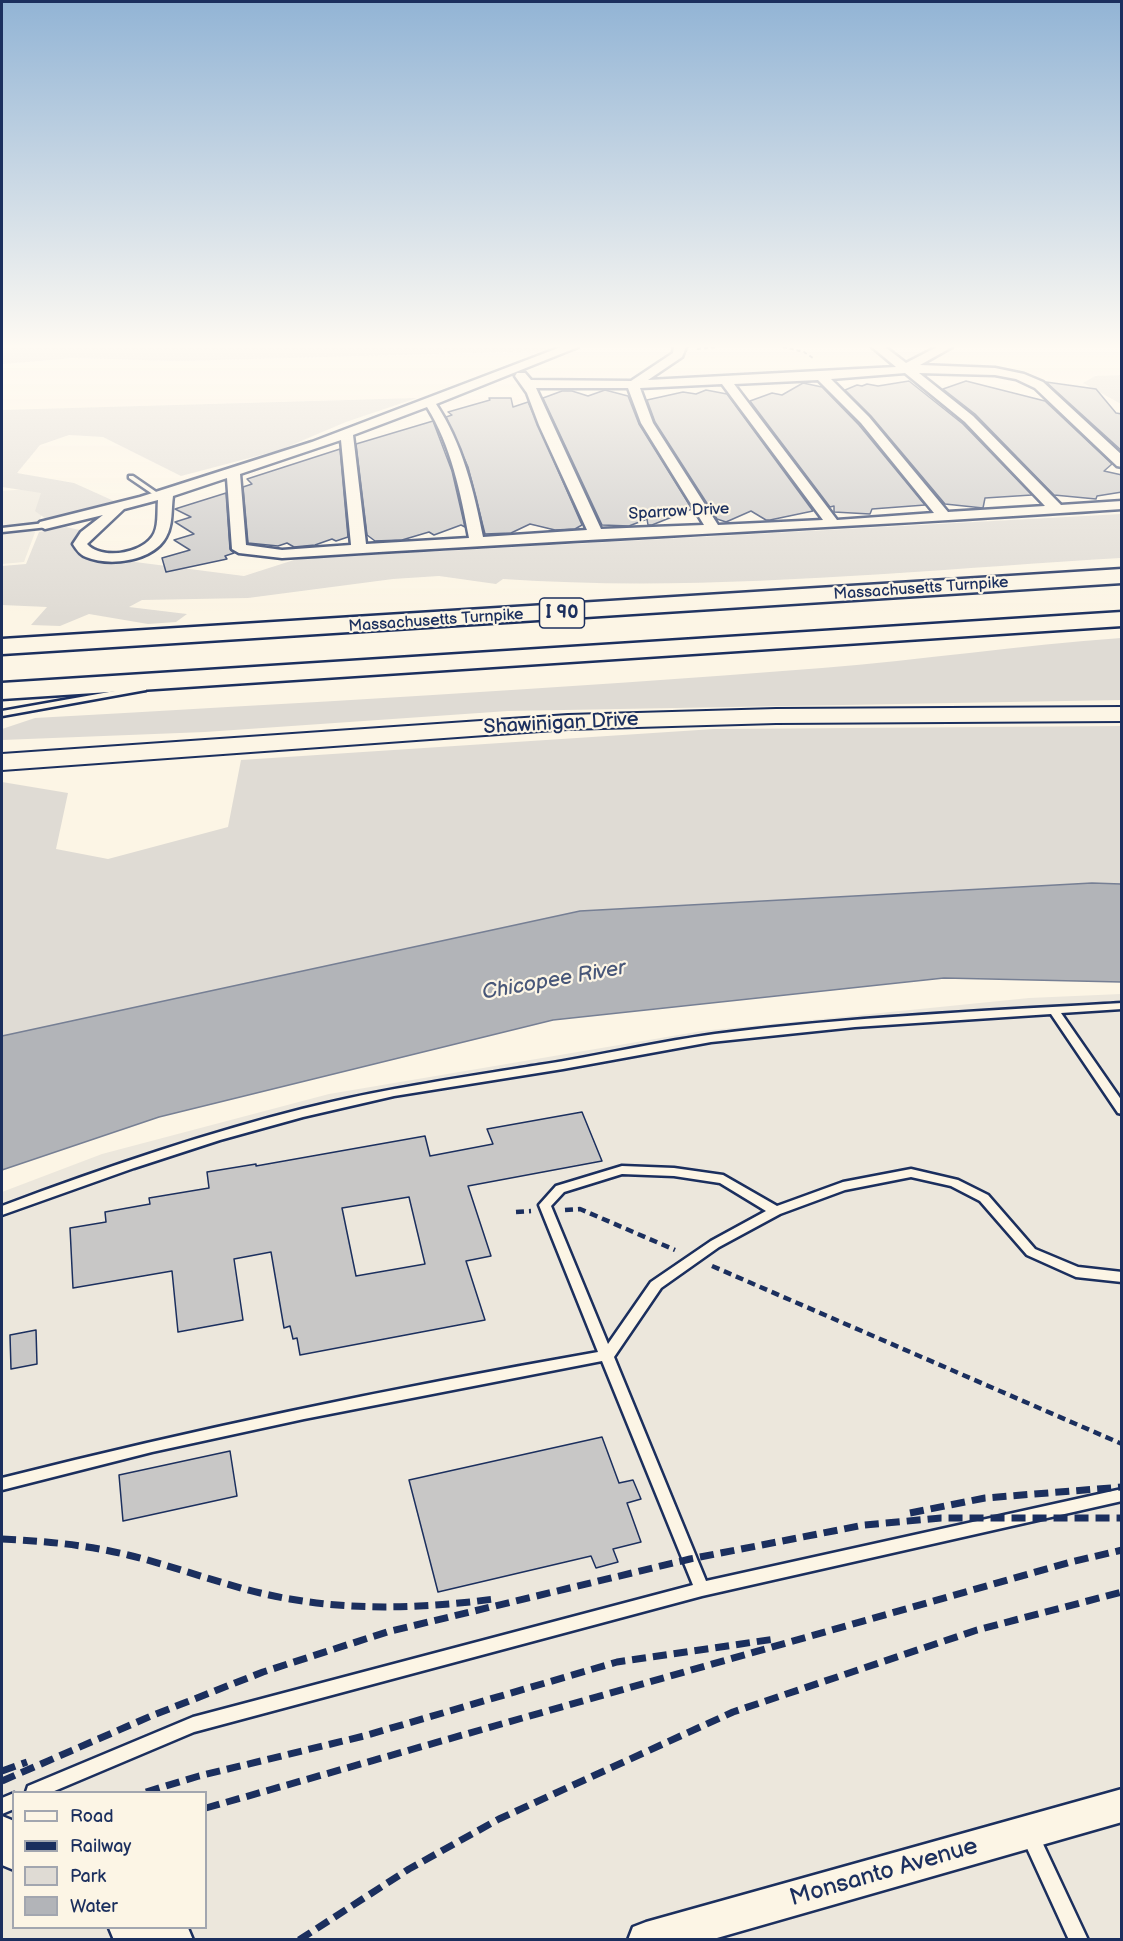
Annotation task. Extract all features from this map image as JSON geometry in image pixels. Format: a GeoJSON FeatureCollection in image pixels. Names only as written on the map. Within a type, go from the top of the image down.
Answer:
{"type":"FeatureCollection","features":[{"type":"Feature","properties":{"kind":"highway","name":"Massachusetts Turnpike"},"geometry":{"type":"LineString","coordinates":[[2,647],[1122,576]]}},
{"type":"Feature","properties":{"kind":"highway","name":"I 90"},"geometry":{"type":"LineString","coordinates":[[2,691],[1122,619]]}},
{"type":"Feature","properties":{"kind":"main road","name":"Shawinigan Drive"},"geometry":{"type":"LineString","coordinates":[[2,762],[623,720],[833,714],[1122,714]]}},
{"type":"Feature","properties":{"kind":"street"},"geometry":{"type":"LineString","coordinates":[[45,525],[162,495],[339,438]]}},
{"type":"Feature","properties":{"kind":"street"},"geometry":{"type":"LineString","coordinates":[[347,438],[359,548]]}},
{"type":"Feature","properties":{"kind":"street"},"geometry":{"type":"LineString","coordinates":[[448,438],[468,497],[477,542]]}},
{"type":"Feature","properties":{"kind":"street"},"geometry":{"type":"LineString","coordinates":[[551,438],[579,493],[596,534]]}},
{"type":"Feature","properties":{"kind":"street"},"geometry":{"type":"LineString","coordinates":[[656,438],[713,528]]}},
{"type":"Feature","properties":{"kind":"street"},"geometry":{"type":"LineString","coordinates":[[768,438],[833,524]]}},
{"type":"Feature","properties":{"kind":"street"},"geometry":{"type":"LineString","coordinates":[[879,438],[944,516]]}},
{"type":"Feature","properties":{"kind":"street"},"geometry":{"type":"LineString","coordinates":[[986,438],[1057,509]]}},
{"type":"Feature","properties":{"kind":"street"},"geometry":{"type":"LineString","coordinates":[[1094,438],[1122,463]]}},
{"type":"Feature","properties":{"kind":"street","name":"Sparrow Drive"},"geometry":{"type":"LineString","coordinates":[[233,472],[239,549],[282,554],[596,534],[833,524],[1122,505]]}},
{"type":"Feature","properties":{"kind":"street"},"geometry":{"type":"LineString","coordinates":[[126,505],[86,534],[80,544],[88,553],[106,557],[141,551],[154,545],[161,535],[162,495]]}},
{"type":"Feature","properties":{"kind":"street","name":"Monsanto Avenue"},"geometry":{"type":"LineString","coordinates":[[646,1940],[1122,1804]]}},
{"type":"Feature","properties":{"kind":"street"},"geometry":{"type":"LineString","coordinates":[[2,1833],[12,1849]]}},
{"type":"Feature","properties":{"kind":"street"},"geometry":{"type":"LineString","coordinates":[[131,1929],[175,1940]]}},
{"type":"Feature","properties":{"kind":"lane"},"geometry":{"type":"LineString","coordinates":[[131,477],[162,495]]}},
{"type":"Feature","properties":{"kind":"lane"},"geometry":{"type":"LineString","coordinates":[[2,530],[45,525]]}},
{"type":"Feature","properties":{"kind":"lane"},"geometry":{"type":"LineString","coordinates":[[2,714],[179,680]]}},
{"type":"Feature","properties":{"kind":"lane"},"geometry":{"type":"LineString","coordinates":[[2,1211],[57,1189],[204,1140],[346,1102],[467,1079],[539,1069],[733,1035],[926,1017],[1122,1006]]}},
{"type":"Feature","properties":{"kind":"lane"},"geometry":{"type":"LineString","coordinates":[[1054,1010],[1122,1110]]}},
{"type":"Feature","properties":{"kind":"lane"},"geometry":{"type":"LineString","coordinates":[[702,1589],[545,1204],[560,1189],[622,1170],[674,1172],[723,1179],[776,1211]]}},
{"type":"Feature","properties":{"kind":"lane"},"geometry":{"type":"LineString","coordinates":[[2,1484],[129,1450],[383,1395],[608,1355],[656,1285],[715,1244],[776,1211],[843,1186],[911,1173],[954,1183],[984,1198],[1030,1252],[1076,1272],[1122,1277]]}},
{"type":"Feature","properties":{"kind":"lane"},"geometry":{"type":"LineString","coordinates":[[36,1791],[193,1725],[702,1589],[1122,1495]]}},
{"type":"Feature","properties":{"kind":"lane"},"geometry":{"type":"LineString","coordinates":[[1028,1832],[1079,1940]]}},
{"type":"Feature","properties":{"kind":"path"},"geometry":{"type":"LineString","coordinates":[[516,1212],[580,1209],[1122,1444]]}},
{"type":"Feature","properties":{"kind":"shaded area"},"geometry":{"type":"Polygon","coordinates":[[[52,487],[24,562],[2,564],[2,491],[52,487]]]}},
{"type":"Feature","properties":{"kind":"shaded area"},"geometry":{"type":"Polygon","coordinates":[[[1121,994],[1121,1939],[2,1940],[2,1192],[102,1154],[329,1094],[702,1031],[1029,998],[1121,994]]]}},
{"type":"Feature","properties":{"kind":"green space"},"geometry":{"type":"Polygon","coordinates":[[[2,438],[62,438],[40,445],[17,473],[74,483],[114,501],[46,519],[35,511],[41,493],[2,487],[2,438]]]}},
{"type":"Feature","properties":{"kind":"green space"},"geometry":{"type":"Polygon","coordinates":[[[104,438],[309,438],[280,450],[181,476],[104,438]]]}},
{"type":"Feature","properties":{"kind":"green space"},"geometry":{"type":"Polygon","coordinates":[[[1121,514],[1121,558],[735,582],[580,583],[503,579],[496,584],[439,576],[393,579],[248,598],[142,600],[129,607],[187,614],[176,622],[148,624],[89,614],[60,626],[31,625],[47,607],[2,605],[2,566],[26,564],[39,532],[66,527],[85,531],[74,539],[81,555],[244,576],[297,559],[1121,514]]]}},
{"type":"Feature","properties":{"kind":"green space"},"geometry":{"type":"Polygon","coordinates":[[[1121,638],[1121,700],[508,711],[205,732],[2,740],[2,729],[35,718],[724,676],[859,665],[1121,638]]]}},
{"type":"Feature","properties":{"kind":"green space"},"geometry":{"type":"Polygon","coordinates":[[[1121,726],[1121,884],[1092,883],[580,911],[2,1036],[2,782],[68,793],[56,849],[108,859],[228,827],[241,760],[714,729],[1121,726]]]}},
{"type":"Feature","properties":{"kind":"water","name":"Chicopee River"},"geometry":{"type":"Polygon","coordinates":[[[1092,883],[1121,884],[1121,982],[944,978],[553,1020],[159,1117],[2,1170],[2,1036],[580,911],[1092,883]]]}},
{"type":"Feature","properties":{"kind":"building"},"geometry":{"type":"Polygon","coordinates":[[[377,438],[439,438],[452,471],[465,527],[461,525],[434,535],[429,532],[402,540],[375,541],[367,535],[356,444],[377,438]]]}},
{"type":"Feature","properties":{"kind":"building"},"geometry":{"type":"Polygon","coordinates":[[[455,438],[544,438],[582,525],[575,529],[555,530],[530,524],[511,533],[485,534],[468,467],[455,438]]]}},
{"type":"Feature","properties":{"kind":"building"},"geometry":{"type":"Polygon","coordinates":[[[561,438],[647,438],[692,509],[652,525],[648,525],[647,519],[629,526],[602,525],[561,438]]]}},
{"type":"Feature","properties":{"kind":"building"},"geometry":{"type":"Polygon","coordinates":[[[665,438],[759,438],[813,511],[770,520],[751,511],[726,522],[717,519],[665,438]]]}},
{"type":"Feature","properties":{"kind":"building"},"geometry":{"type":"Polygon","coordinates":[[[778,438],[869,438],[925,505],[872,509],[870,514],[834,512],[834,506],[830,507],[778,438]]]}},
{"type":"Feature","properties":{"kind":"building"},"geometry":{"type":"Polygon","coordinates":[[[889,438],[976,438],[1032,495],[985,498],[983,508],[945,504],[889,438]]]}},
{"type":"Feature","properties":{"kind":"building"},"geometry":{"type":"Polygon","coordinates":[[[998,438],[1084,438],[1112,464],[1104,471],[1122,475],[1122,492],[1097,496],[1096,499],[1054,495],[998,438]]]}},
{"type":"Feature","properties":{"kind":"building"},"geometry":{"type":"Polygon","coordinates":[[[1107,438],[1122,438],[1122,451],[1107,438]]]}},
{"type":"Feature","properties":{"kind":"building"},"geometry":{"type":"Polygon","coordinates":[[[340,449],[348,537],[336,541],[332,539],[315,545],[294,547],[287,543],[278,546],[248,543],[243,487],[252,484],[247,479],[340,449]]]}},
{"type":"Feature","properties":{"kind":"building"},"geometry":{"type":"Polygon","coordinates":[[[226,493],[230,549],[234,553],[225,556],[227,559],[166,572],[162,558],[190,550],[174,540],[194,534],[175,522],[191,517],[175,509],[226,493]]]}},
{"type":"Feature","properties":{"kind":"building"},"geometry":{"type":"Polygon","coordinates":[[[582,1112],[602,1161],[468,1186],[491,1256],[466,1261],[485,1320],[300,1355],[297,1338],[293,1339],[290,1326],[284,1328],[271,1252],[234,1259],[243,1320],[178,1332],[172,1271],[73,1288],[70,1228],[106,1222],[105,1212],[150,1204],[149,1198],[209,1188],[207,1172],[256,1164],[256,1166],[425,1136],[430,1156],[493,1144],[487,1129],[582,1112]],[[409,1197],[342,1208],[356,1276],[425,1264],[409,1197]]]}},
{"type":"Feature","properties":{"kind":"building"},"geometry":{"type":"Polygon","coordinates":[[[36,1330],[37,1364],[11,1369],[10,1335],[36,1330]]]}},
{"type":"Feature","properties":{"kind":"building"},"geometry":{"type":"Polygon","coordinates":[[[602,1437],[619,1483],[633,1480],[641,1499],[627,1503],[641,1542],[613,1549],[618,1562],[596,1568],[591,1556],[438,1592],[409,1480],[602,1437]]]}},
{"type":"Feature","properties":{"kind":"building"},"geometry":{"type":"Polygon","coordinates":[[[230,1451],[237,1496],[123,1521],[119,1475],[230,1451]]]}},
{"type":"Feature","properties":{"kind":"railway"},"geometry":{"type":"LineString","coordinates":[[910,1513],[985,1498],[1122,1487]]}},
{"type":"Feature","properties":{"kind":"railway"},"geometry":{"type":"LineString","coordinates":[[2,1781],[151,1716],[263,1672],[387,1632],[690,1559],[864,1525],[941,1518],[1122,1518]]}},
{"type":"Feature","properties":{"kind":"railway"},"geometry":{"type":"LineString","coordinates":[[2,1539],[66,1544],[113,1552],[249,1590],[316,1603],[392,1607],[494,1599]]}},
{"type":"Feature","properties":{"kind":"railway"},"geometry":{"type":"LineString","coordinates":[[207,1808],[1071,1562],[1122,1550]]}},
{"type":"Feature","properties":{"kind":"railway"},"geometry":{"type":"LineString","coordinates":[[299,1940],[409,1869],[499,1819],[733,1712],[977,1630],[1122,1592]]}},
{"type":"Feature","properties":{"kind":"railway"},"geometry":{"type":"LineString","coordinates":[[149,1791],[199,1776],[364,1736],[617,1662],[775,1639]]}},
{"type":"Feature","properties":{"kind":"railway"},"geometry":{"type":"LineString","coordinates":[[2,1771],[27,1762]]}}]}
